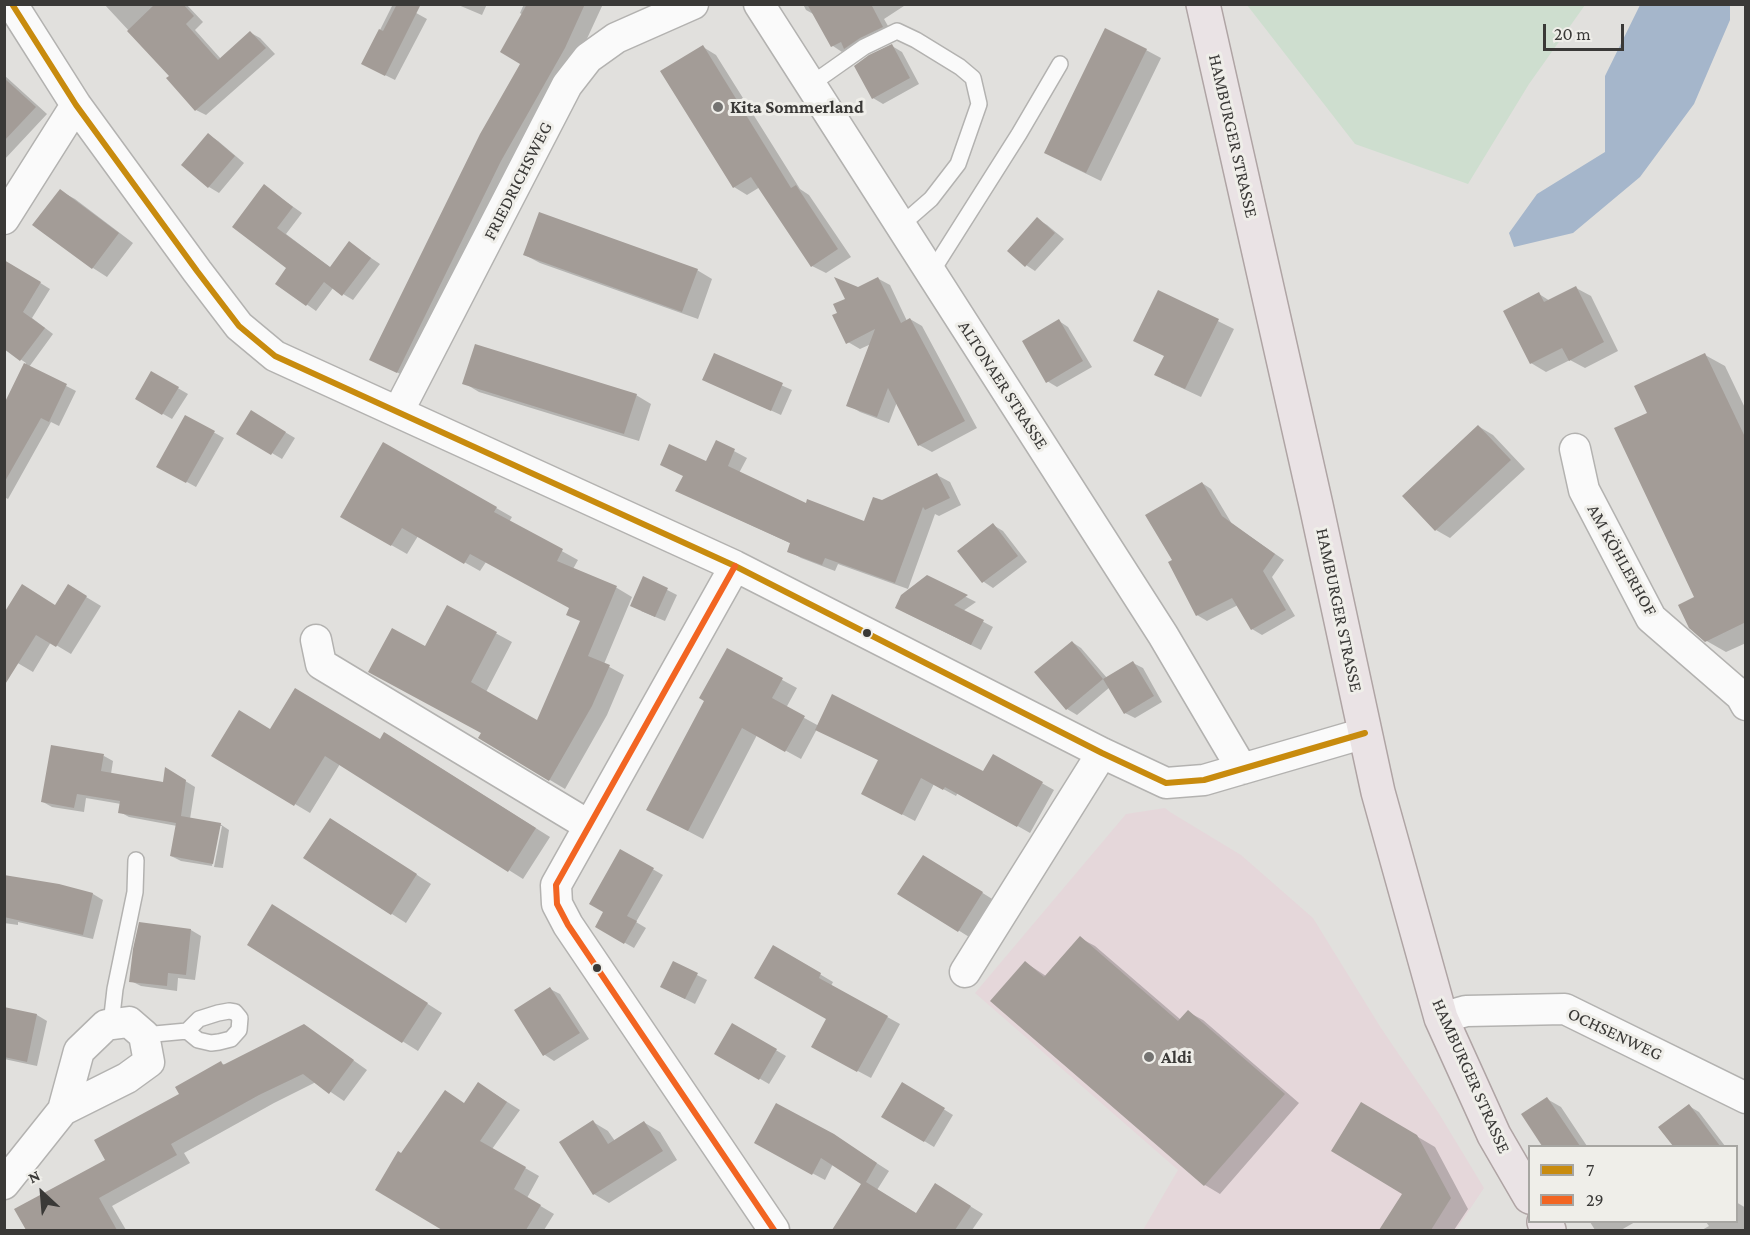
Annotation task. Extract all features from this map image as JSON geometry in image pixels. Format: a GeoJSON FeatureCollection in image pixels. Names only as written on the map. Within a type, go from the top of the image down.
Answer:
{"type":"FeatureCollection","features":[{"type":"Feature","properties":{"kind":"main road","name":"HAMBURGER STRASSE"},"geometry":{"type":"LineString","coordinates":[[1203,4],[1314,494],[1378,792],[1441,1018],[1494,1135],[1528,1194]]}},
{"type":"Feature","properties":{"kind":"street"},"geometry":{"type":"LineString","coordinates":[[12,4],[76,105],[197,271],[239,326],[275,356],[735,566],[1102,753],[1166,783],[1204,780],[1365,733]]}},
{"type":"Feature","properties":{"kind":"street","name":"ALTONAER STRASSE"},"geometry":{"type":"LineString","coordinates":[[759,4],[1163,635],[1242,769]]}},
{"type":"Feature","properties":{"kind":"street","name":"FRIEDRICHSWEG"},"geometry":{"type":"LineString","coordinates":[[398,412],[567,85],[588,58],[616,38],[676,7]]}},
{"type":"Feature","properties":{"kind":"street"},"geometry":{"type":"LineString","coordinates":[[4,219],[76,105]]}},
{"type":"Feature","properties":{"kind":"street","name":"AM KÖHLERHOF"},"geometry":{"type":"LineString","coordinates":[[1575,449],[1584,490],[1651,618],[1740,696],[1746,705]]}},
{"type":"Feature","properties":{"kind":"street"},"geometry":{"type":"LineString","coordinates":[[735,566],[556,885],[556,904],[568,926],[774,1230]]}},
{"type":"Feature","properties":{"kind":"street"},"geometry":{"type":"LineString","coordinates":[[316,640],[321,664],[588,825]]}},
{"type":"Feature","properties":{"kind":"street"},"geometry":{"type":"LineString","coordinates":[[965,972],[1102,753]]}},
{"type":"Feature","properties":{"kind":"street","name":"OCHSENWEG"},"geometry":{"type":"LineString","coordinates":[[1441,1018],[1466,1011],[1565,1009],[1746,1098]]}},
{"type":"Feature","properties":{"kind":"street"},"geometry":{"type":"LineString","coordinates":[[4,1184],[63,1110],[79,1051],[106,1025],[129,1022],[144,1035],[149,1062],[127,1078],[63,1110]]}},
{"type":"Feature","properties":{"kind":"lane"},"geometry":{"type":"LineString","coordinates":[[810,85],[864,47],[897,31],[916,40],[974,78],[979,104],[958,164],[931,199],[900,226]]}},
{"type":"Feature","properties":{"kind":"lane"},"geometry":{"type":"LineString","coordinates":[[931,273],[1060,64]]}},
{"type":"Feature","properties":{"kind":"lane"},"geometry":{"type":"LineString","coordinates":[[111,1024],[117,978],[135,892],[136,860]]}},
{"type":"Feature","properties":{"kind":"lane"},"geometry":{"type":"LineString","coordinates":[[144,1035],[187,1030]]}},
{"type":"Feature","properties":{"kind":"shaded area"},"geometry":{"type":"Polygon","coordinates":[[[1165,808],[1241,855],[1313,918],[1381,1028],[1438,1112],[1484,1188],[1456,1230],[1143,1230],[1178,1170],[975,993],[1126,814],[1165,808]]]}},
{"type":"Feature","properties":{"kind":"green space"},"geometry":{"type":"Polygon","coordinates":[[[1247,5],[1585,5],[1529,84],[1468,184],[1355,144],[1247,5]]]}},
{"type":"Feature","properties":{"kind":"water"},"geometry":{"type":"Polygon","coordinates":[[[1640,5],[1730,5],[1730,20],[1694,104],[1640,177],[1573,233],[1514,247],[1509,233],[1537,194],[1605,152],[1605,76],[1640,5]]]}},
{"type":"Feature","properties":{"kind":"building"},"geometry":{"type":"Polygon","coordinates":[[[155,4],[183,4],[194,16],[186,24],[218,60],[250,31],[266,48],[195,111],[166,78],[169,76],[127,31],[155,4]]]}},
{"type":"Feature","properties":{"kind":"building"},"geometry":{"type":"Polygon","coordinates":[[[397,4],[421,4],[385,76],[361,64],[379,29],[383,31],[397,4]]]}},
{"type":"Feature","properties":{"kind":"building"},"geometry":{"type":"Polygon","coordinates":[[[527,4],[585,4],[565,48],[501,161],[397,373],[369,360],[480,134],[520,64],[500,52],[527,4]]]}},
{"type":"Feature","properties":{"kind":"building"},"geometry":{"type":"Polygon","coordinates":[[[807,4],[871,4],[883,27],[844,49],[841,42],[831,47],[807,4]]]}},
{"type":"Feature","properties":{"kind":"building"},"geometry":{"type":"Polygon","coordinates":[[[1105,28],[1147,49],[1086,173],[1044,153],[1105,28]]]}},
{"type":"Feature","properties":{"kind":"building"},"geometry":{"type":"Polygon","coordinates":[[[892,44],[910,78],[872,99],[854,66],[869,55],[892,44]]]}},
{"type":"Feature","properties":{"kind":"building"},"geometry":{"type":"Polygon","coordinates":[[[703,45],[791,188],[796,185],[838,249],[811,267],[751,177],[733,188],[660,71],[703,45]]]}},
{"type":"Feature","properties":{"kind":"building"},"geometry":{"type":"Polygon","coordinates":[[[4,78],[36,107],[4,141],[4,78]]]}},
{"type":"Feature","properties":{"kind":"building"},"geometry":{"type":"Polygon","coordinates":[[[208,133],[235,156],[208,188],[181,165],[208,133]]]}},
{"type":"Feature","properties":{"kind":"building"},"geometry":{"type":"Polygon","coordinates":[[[264,184],[293,207],[277,228],[330,267],[349,241],[371,258],[342,296],[324,282],[306,306],[275,284],[286,268],[232,227],[264,184]]]}},
{"type":"Feature","properties":{"kind":"building"},"geometry":{"type":"Polygon","coordinates":[[[60,189],[119,233],[92,269],[32,225],[60,189]]]}},
{"type":"Feature","properties":{"kind":"building"},"geometry":{"type":"Polygon","coordinates":[[[539,212],[698,269],[682,312],[523,255],[539,212]]]}},
{"type":"Feature","properties":{"kind":"building"},"geometry":{"type":"Polygon","coordinates":[[[1037,217],[1055,233],[1025,267],[1007,251],[1037,217]]]}},
{"type":"Feature","properties":{"kind":"building"},"geometry":{"type":"Polygon","coordinates":[[[4,260],[41,282],[23,312],[45,328],[20,361],[4,349],[4,260]]]}},
{"type":"Feature","properties":{"kind":"building"},"geometry":{"type":"Polygon","coordinates":[[[834,277],[858,287],[878,277],[901,323],[910,318],[965,421],[918,446],[888,388],[877,417],[846,406],[875,329],[846,344],[832,315],[837,313],[833,304],[845,299],[834,277]]]}},
{"type":"Feature","properties":{"kind":"building"},"geometry":{"type":"Polygon","coordinates":[[[1576,286],[1604,342],[1569,361],[1562,348],[1530,364],[1503,311],[1539,292],[1544,302],[1576,286]]]}},
{"type":"Feature","properties":{"kind":"building"},"geometry":{"type":"Polygon","coordinates":[[[1158,290],[1219,319],[1185,389],[1154,375],[1164,356],[1133,341],[1158,290]]]}},
{"type":"Feature","properties":{"kind":"building"},"geometry":{"type":"Polygon","coordinates":[[[1059,319],[1083,361],[1046,383],[1022,341],[1059,319]]]}},
{"type":"Feature","properties":{"kind":"building"},"geometry":{"type":"Polygon","coordinates":[[[475,344],[637,394],[624,434],[462,384],[475,344]]]}},
{"type":"Feature","properties":{"kind":"building"},"geometry":{"type":"Polygon","coordinates":[[[714,353],[783,383],[771,411],[702,380],[714,353]]]}},
{"type":"Feature","properties":{"kind":"building"},"geometry":{"type":"Polygon","coordinates":[[[1705,353],[1746,439],[1746,622],[1705,642],[1689,628],[1678,605],[1694,597],[1614,428],[1647,413],[1634,386],[1705,353]]]}},
{"type":"Feature","properties":{"kind":"building"},"geometry":{"type":"Polygon","coordinates":[[[24,363],[67,384],[49,422],[41,418],[4,483],[4,404],[24,363]]]}},
{"type":"Feature","properties":{"kind":"building"},"geometry":{"type":"Polygon","coordinates":[[[151,371],[179,387],[162,415],[135,399],[151,371]]]}},
{"type":"Feature","properties":{"kind":"building"},"geometry":{"type":"Polygon","coordinates":[[[251,410],[286,432],[271,455],[236,434],[251,410]]]}},
{"type":"Feature","properties":{"kind":"building"},"geometry":{"type":"Polygon","coordinates":[[[185,415],[215,431],[186,483],[156,467],[185,415]]]}},
{"type":"Feature","properties":{"kind":"building"},"geometry":{"type":"Polygon","coordinates":[[[1478,425],[1511,460],[1435,531],[1402,496],[1478,425]]]}},
{"type":"Feature","properties":{"kind":"building"},"geometry":{"type":"Polygon","coordinates":[[[716,440],[735,449],[728,466],[806,503],[807,499],[864,521],[873,497],[882,500],[937,473],[950,498],[925,510],[923,507],[895,583],[825,558],[822,565],[787,552],[790,543],[675,491],[683,476],[660,465],[669,444],[706,461],[716,440]]]}},
{"type":"Feature","properties":{"kind":"building"},"geometry":{"type":"Polygon","coordinates":[[[383,442],[497,507],[494,512],[563,549],[557,561],[617,586],[588,656],[610,665],[592,706],[549,781],[478,738],[481,733],[368,672],[392,628],[425,646],[447,605],[497,632],[471,682],[537,720],[580,621],[566,615],[569,608],[470,554],[464,564],[402,528],[391,546],[340,517],[383,442]]]}},
{"type":"Feature","properties":{"kind":"building"},"geometry":{"type":"Polygon","coordinates":[[[1202,482],[1222,516],[1275,554],[1263,571],[1286,610],[1251,630],[1232,598],[1196,616],[1168,562],[1172,560],[1145,515],[1202,482]]]}},
{"type":"Feature","properties":{"kind":"building"},"geometry":{"type":"Polygon","coordinates":[[[993,523],[1018,556],[982,583],[957,551],[993,523]]]}},
{"type":"Feature","properties":{"kind":"building"},"geometry":{"type":"Polygon","coordinates":[[[927,575],[968,595],[954,605],[984,620],[971,645],[895,608],[901,595],[927,575]]]}},
{"type":"Feature","properties":{"kind":"building"},"geometry":{"type":"Polygon","coordinates":[[[643,576],[668,588],[655,617],[630,606],[643,576]]]}},
{"type":"Feature","properties":{"kind":"building"},"geometry":{"type":"Polygon","coordinates":[[[22,584],[55,605],[68,584],[87,596],[56,647],[36,635],[4,686],[4,613],[22,584]]]}},
{"type":"Feature","properties":{"kind":"building"},"geometry":{"type":"Polygon","coordinates":[[[1072,641],[1103,679],[1066,710],[1034,672],[1072,641]]]}},
{"type":"Feature","properties":{"kind":"building"},"geometry":{"type":"Polygon","coordinates":[[[727,648],[783,678],[772,698],[805,716],[785,752],[742,728],[688,831],[646,810],[704,701],[699,698],[727,648]]]}},
{"type":"Feature","properties":{"kind":"building"},"geometry":{"type":"Polygon","coordinates":[[[1133,661],[1154,696],[1124,714],[1103,679],[1133,661]]]}},
{"type":"Feature","properties":{"kind":"building"},"geometry":{"type":"Polygon","coordinates":[[[295,688],[380,739],[384,732],[536,828],[508,872],[325,756],[294,806],[211,756],[239,710],[270,729],[295,688]]]}},
{"type":"Feature","properties":{"kind":"building"},"geometry":{"type":"Polygon","coordinates":[[[832,694],[983,771],[993,754],[1043,782],[1017,827],[945,787],[943,790],[921,778],[902,815],[861,794],[878,760],[815,730],[832,694]]]}},
{"type":"Feature","properties":{"kind":"building"},"geometry":{"type":"Polygon","coordinates":[[[51,745],[104,754],[101,771],[163,782],[165,767],[186,780],[181,816],[221,823],[213,864],[170,856],[176,823],[118,813],[120,801],[77,794],[74,808],[41,802],[51,745]]]}},
{"type":"Feature","properties":{"kind":"building"},"geometry":{"type":"Polygon","coordinates":[[[330,818],[417,874],[391,915],[303,858],[330,818]]]}},
{"type":"Feature","properties":{"kind":"building"},"geometry":{"type":"Polygon","coordinates":[[[620,849],[654,868],[627,916],[637,921],[624,944],[595,927],[603,912],[589,904],[620,849]]]}},
{"type":"Feature","properties":{"kind":"building"},"geometry":{"type":"Polygon","coordinates":[[[923,855],[983,892],[958,932],[897,894],[923,855]]]}},
{"type":"Feature","properties":{"kind":"building"},"geometry":{"type":"Polygon","coordinates":[[[4,875],[59,884],[93,893],[83,935],[4,917],[4,875]]]}},
{"type":"Feature","properties":{"kind":"building"},"geometry":{"type":"Polygon","coordinates":[[[272,904],[428,1003],[402,1043],[247,945],[272,904]]]}},
{"type":"Feature","properties":{"kind":"building"},"geometry":{"type":"Polygon","coordinates":[[[139,922],[191,929],[186,975],[168,973],[167,986],[129,982],[139,922]]]}},
{"type":"Feature","properties":{"kind":"building","name":"Aldi"},"geometry":{"type":"Polygon","coordinates":[[[1080,936],[1178,1021],[1188,1010],[1285,1094],[1204,1186],[990,1001],[1025,961],[1044,977],[1080,936]]]}},
{"type":"Feature","properties":{"kind":"building"},"geometry":{"type":"Polygon","coordinates":[[[773,945],[821,973],[819,978],[888,1016],[857,1072],[811,1047],[826,1019],[754,978],[773,945]]]}},
{"type":"Feature","properties":{"kind":"building"},"geometry":{"type":"Polygon","coordinates":[[[673,961],[698,973],[685,999],[660,987],[673,961]]]}},
{"type":"Feature","properties":{"kind":"building"},"geometry":{"type":"Polygon","coordinates":[[[550,987],[580,1033],[543,1056],[514,1010],[550,987]]]}},
{"type":"Feature","properties":{"kind":"building"},"geometry":{"type":"Polygon","coordinates":[[[4,1007],[37,1014],[27,1062],[4,1057],[4,1007]]]}},
{"type":"Feature","properties":{"kind":"building"},"geometry":{"type":"Polygon","coordinates":[[[732,1023],[777,1049],[759,1080],[714,1054],[732,1023]]]}},
{"type":"Feature","properties":{"kind":"building"},"geometry":{"type":"Polygon","coordinates":[[[304,1024],[354,1060],[329,1094],[303,1074],[259,1095],[171,1144],[177,1155],[99,1198],[117,1230],[26,1230],[14,1209],[105,1160],[94,1140],[179,1094],[175,1087],[221,1061],[223,1065],[304,1024]]]}},
{"type":"Feature","properties":{"kind":"building"},"geometry":{"type":"Polygon","coordinates":[[[478,1082],[507,1102],[480,1141],[526,1167],[514,1189],[541,1205],[526,1230],[442,1230],[375,1190],[398,1151],[401,1153],[445,1090],[464,1103],[478,1082]]]}},
{"type":"Feature","properties":{"kind":"building"},"geometry":{"type":"Polygon","coordinates":[[[902,1082],[945,1108],[924,1142],[881,1117],[902,1082]]]}},
{"type":"Feature","properties":{"kind":"building"},"geometry":{"type":"Polygon","coordinates":[[[1547,1097],[1579,1145],[1541,1145],[1521,1114],[1547,1097]]]}},
{"type":"Feature","properties":{"kind":"building"},"geometry":{"type":"Polygon","coordinates":[[[1361,1102],[1417,1135],[1451,1198],[1431,1230],[1379,1230],[1402,1194],[1331,1151],[1361,1102]]]}},
{"type":"Feature","properties":{"kind":"building"},"geometry":{"type":"Polygon","coordinates":[[[776,1103],[834,1134],[877,1163],[866,1182],[916,1213],[935,1183],[971,1206],[955,1230],[832,1230],[861,1184],[821,1158],[812,1175],[754,1143],[776,1103]]]}},
{"type":"Feature","properties":{"kind":"building"},"geometry":{"type":"Polygon","coordinates":[[[1689,1104],[1719,1145],[1672,1145],[1658,1127],[1689,1104]]]}},
{"type":"Feature","properties":{"kind":"building"},"geometry":{"type":"Polygon","coordinates":[[[593,1120],[608,1144],[644,1121],[663,1151],[593,1195],[559,1142],[593,1120]]]}},
{"type":"Feature","properties":{"kind":"transit line","name":"7"},"geometry":{"type":"LineString","coordinates":[[12,4],[76,105],[197,271],[239,326],[275,356],[735,566],[1102,753],[1166,783],[1204,780],[1365,733]]}},
{"type":"Feature","properties":{"kind":"transit line","name":"29"},"geometry":{"type":"LineString","coordinates":[[735,566],[556,885],[557,904],[568,925],[774,1230]]}},
{"type":"Feature","properties":{"kind":"place","name":"Kita Sommerland"},"geometry":{"type":"Point","coordinates":[718,107]}},
{"type":"Feature","properties":{"kind":"place","name":"Aldi"},"geometry":{"type":"Point","coordinates":[1149,1057]}}]}
